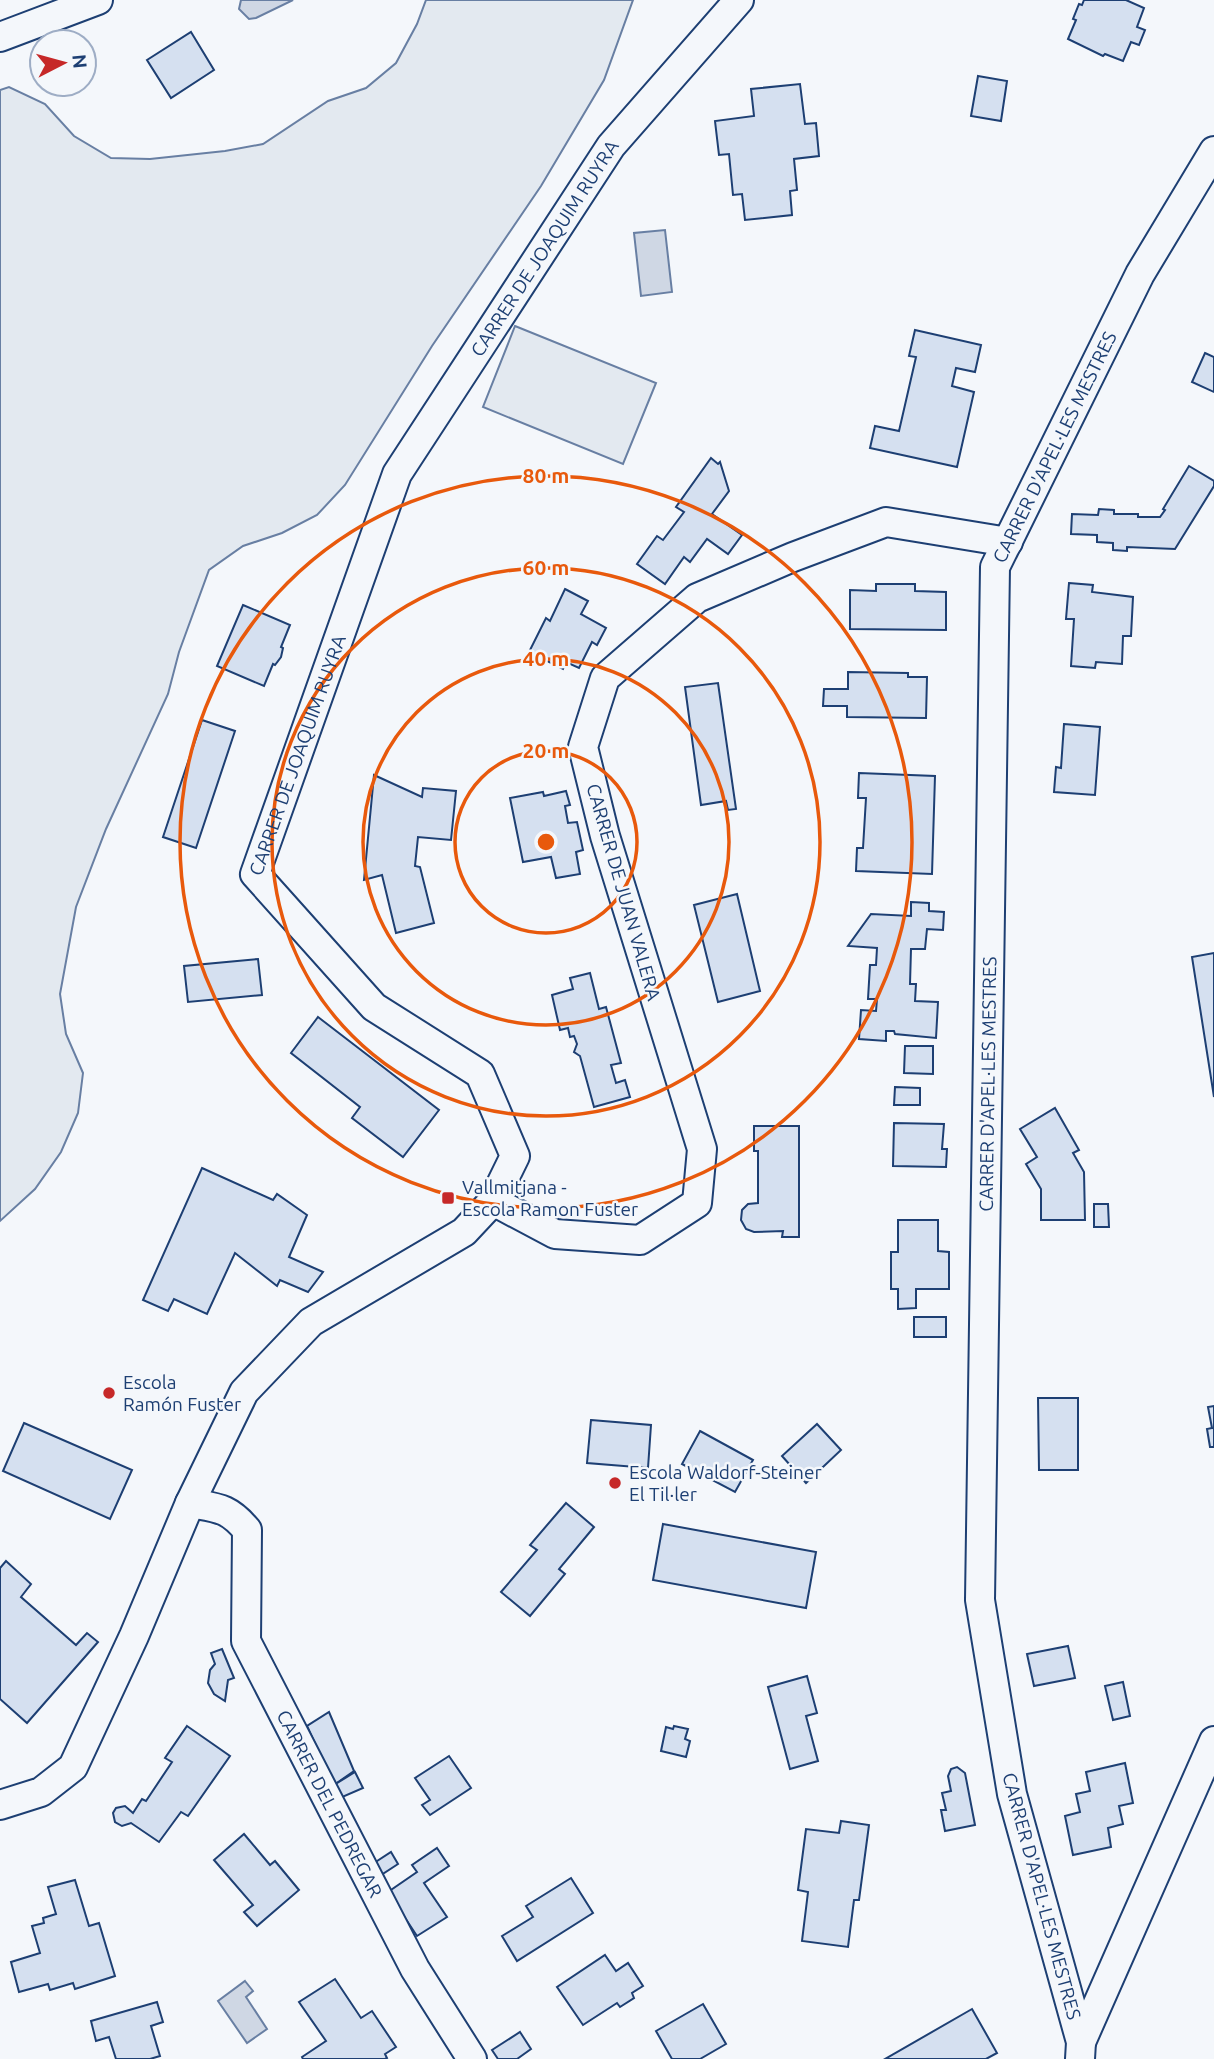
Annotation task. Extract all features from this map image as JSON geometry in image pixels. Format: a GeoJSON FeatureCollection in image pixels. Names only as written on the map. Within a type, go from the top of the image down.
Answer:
{"type":"FeatureCollection","features":[{"type":"Feature","properties":{"kind":"street"},"geometry":{"type":"LineString","coordinates":[[0,37],[98,0]]}},
{"type":"Feature","properties":{"kind":"street","name":"CARRER DE JOAQUIM RUYRA"},"geometry":{"type":"LineString","coordinates":[[0,1805],[41,1792],[73,1767],[134,1636],[190,1503],[244,1392],[311,1322],[464,1232],[493,1201],[515,1156],[480,1074],[374,1007],[256,874],[397,474],[611,146],[739,0]]}},
{"type":"Feature","properties":{"kind":"street","name":"CARRER D'APEL·LES MESTRES"},"geometry":{"type":"LineString","coordinates":[[1081,2051],[1012,1794],[980,1600],[995,567],[1140,274],[1214,151]]}},
{"type":"Feature","properties":{"kind":"street","name":"CARRER DE JUAN VALERA"},"geometry":{"type":"LineString","coordinates":[[493,1201],[555,1234],[640,1240],[697,1203],[702,1149],[605,836],[583,747],[605,677],[697,598],[793,557],[886,522],[1008,541]]}},
{"type":"Feature","properties":{"kind":"street","name":"CARRER DEL PEDREGAR"},"geometry":{"type":"LineString","coordinates":[[190,1503],[224,1510],[236,1516],[247,1530],[246,1641],[415,1969],[472,2059]]}},
{"type":"Feature","properties":{"kind":"street"},"geometry":{"type":"LineString","coordinates":[[1081,2051],[1214,1741]]}},
{"type":"Feature","properties":{"kind":"shaded area"},"geometry":{"type":"Polygon","coordinates":[[[241,0],[293,0],[249,19],[239,9],[241,0]]]}},
{"type":"Feature","properties":{"kind":"shaded area"},"geometry":{"type":"Polygon","coordinates":[[[426,0],[633,0],[604,80],[541,186],[432,346],[345,485],[317,515],[282,533],[243,546],[209,570],[179,652],[168,694],[106,829],[76,907],[60,994],[66,1034],[83,1073],[78,1113],[61,1152],[35,1189],[0,1221],[0,90],[9,87],[45,104],[74,136],[111,158],[150,159],[225,151],[263,144],[328,101],[366,88],[396,63],[417,24],[426,0]]]}},
{"type":"Feature","properties":{"kind":"shaded area"},"geometry":{"type":"Polygon","coordinates":[[[665,230],[672,292],[641,296],[634,233],[665,230]]]}},
{"type":"Feature","properties":{"kind":"shaded area"},"geometry":{"type":"Polygon","coordinates":[[[515,326],[656,383],[623,464],[483,407],[515,326]]]}},
{"type":"Feature","properties":{"kind":"shaded area"},"geometry":{"type":"Polygon","coordinates":[[[245,1981],[253,1991],[246,1997],[267,2029],[247,2043],[218,2001],[245,1981]]]}},
{"type":"Feature","properties":{"kind":"building"},"geometry":{"type":"Polygon","coordinates":[[[1084,0],[1126,0],[1144,8],[1137,27],[1145,30],[1139,45],[1131,42],[1123,61],[1105,54],[1103,56],[1068,39],[1079,4],[1082,5],[1084,0]]]}},
{"type":"Feature","properties":{"kind":"building"},"geometry":{"type":"Polygon","coordinates":[[[191,32],[214,70],[171,98],[147,60],[191,32]]]}},
{"type":"Feature","properties":{"kind":"building"},"geometry":{"type":"Polygon","coordinates":[[[978,76],[1007,81],[1001,121],[971,116],[978,76]]]}},
{"type":"Feature","properties":{"kind":"building"},"geometry":{"type":"Polygon","coordinates":[[[800,84],[805,124],[816,123],[819,156],[794,159],[797,190],[790,191],[792,215],[745,220],[742,194],[733,195],[729,154],[719,155],[715,121],[754,116],[751,89],[800,84]]]}},
{"type":"Feature","properties":{"kind":"building"},"geometry":{"type":"Polygon","coordinates":[[[915,330],[981,345],[975,372],[956,368],[952,386],[974,392],[957,467],[870,448],[875,426],[899,431],[916,357],[909,356],[915,330]]]}},
{"type":"Feature","properties":{"kind":"building"},"geometry":{"type":"Polygon","coordinates":[[[1205,353],[1214,357],[1214,392],[1192,382],[1205,353]]]}},
{"type":"Feature","properties":{"kind":"building"},"geometry":{"type":"Polygon","coordinates":[[[711,458],[718,464],[720,462],[729,491],[712,514],[742,535],[728,554],[707,539],[690,562],[684,557],[665,584],[637,564],[657,536],[663,540],[684,512],[676,507],[711,458]]]}},
{"type":"Feature","properties":{"kind":"building"},"geometry":{"type":"Polygon","coordinates":[[[1189,466],[1214,481],[1214,486],[1175,549],[1127,547],[1127,551],[1113,550],[1113,543],[1097,542],[1097,535],[1071,534],[1072,514],[1098,515],[1099,509],[1114,510],[1114,514],[1160,517],[1189,466]]]}},
{"type":"Feature","properties":{"kind":"building"},"geometry":{"type":"Polygon","coordinates":[[[1069,583],[1093,585],[1092,592],[1133,597],[1131,636],[1123,636],[1122,664],[1096,662],[1095,668],[1071,666],[1074,619],[1066,619],[1069,583]]]}},
{"type":"Feature","properties":{"kind":"building"},"geometry":{"type":"Polygon","coordinates":[[[876,584],[915,584],[915,591],[946,592],[946,630],[850,629],[850,590],[876,591],[876,584]]]}},
{"type":"Feature","properties":{"kind":"building"},"geometry":{"type":"Polygon","coordinates":[[[565,589],[588,601],[581,614],[606,628],[597,645],[592,642],[579,668],[566,662],[563,669],[529,652],[546,618],[550,621],[565,589]]]}},
{"type":"Feature","properties":{"kind":"building"},"geometry":{"type":"Polygon","coordinates":[[[243,605],[290,625],[281,647],[281,657],[273,664],[264,686],[217,666],[243,605]]]}},
{"type":"Feature","properties":{"kind":"building"},"geometry":{"type":"Polygon","coordinates":[[[848,672],[908,673],[908,677],[927,677],[926,718],[847,717],[847,706],[823,706],[824,689],[848,689],[848,672]]]}},
{"type":"Feature","properties":{"kind":"building"},"geometry":{"type":"Polygon","coordinates":[[[718,683],[736,809],[728,810],[726,801],[701,805],[685,687],[718,683]]]}},
{"type":"Feature","properties":{"kind":"building"},"geometry":{"type":"Polygon","coordinates":[[[202,720],[235,731],[196,848],[163,837],[202,720]]]}},
{"type":"Feature","properties":{"kind":"building"},"geometry":{"type":"Polygon","coordinates":[[[1064,724],[1100,727],[1095,795],[1054,792],[1056,767],[1061,768],[1064,724]]]}},
{"type":"Feature","properties":{"kind":"building"},"geometry":{"type":"Polygon","coordinates":[[[859,773],[935,776],[932,874],[856,871],[857,848],[863,848],[866,798],[858,798],[859,773]]]}},
{"type":"Feature","properties":{"kind":"building"},"geometry":{"type":"Polygon","coordinates":[[[374,775],[422,797],[423,788],[456,791],[451,840],[418,837],[415,866],[420,867],[434,923],[396,933],[382,875],[364,880],[374,775]]]}},
{"type":"Feature","properties":{"kind":"building"},"geometry":{"type":"Polygon","coordinates":[[[566,791],[570,805],[565,806],[568,823],[577,822],[583,850],[576,852],[580,874],[556,878],[551,857],[523,862],[510,798],[543,792],[544,796],[566,791]]]}},
{"type":"Feature","properties":{"kind":"building"},"geometry":{"type":"Polygon","coordinates":[[[737,894],[760,991],[718,1002],[694,905],[737,894]]]}},
{"type":"Feature","properties":{"kind":"building"},"geometry":{"type":"Polygon","coordinates":[[[911,902],[929,903],[929,911],[944,912],[943,930],[927,929],[925,949],[911,949],[910,984],[916,984],[915,1001],[938,1002],[936,1038],[886,1031],[886,1041],[859,1039],[861,1010],[876,1011],[877,999],[868,999],[870,965],[876,965],[877,948],[848,946],[871,914],[911,916],[911,902]]]}},
{"type":"Feature","properties":{"kind":"building"},"geometry":{"type":"Polygon","coordinates":[[[1214,953],[1214,1097],[1192,957],[1214,953]]]}},
{"type":"Feature","properties":{"kind":"building"},"geometry":{"type":"Polygon","coordinates":[[[258,959],[262,995],[188,1002],[184,966],[258,959]]]}},
{"type":"Feature","properties":{"kind":"building"},"geometry":{"type":"Polygon","coordinates":[[[590,973],[599,1009],[606,1007],[621,1063],[611,1065],[616,1083],[625,1080],[630,1097],[594,1107],[580,1056],[574,1052],[577,1044],[574,1036],[570,1037],[568,1028],[560,1030],[552,995],[573,989],[570,978],[590,973]]]}},
{"type":"Feature","properties":{"kind":"building"},"geometry":{"type":"Polygon","coordinates":[[[318,1017],[439,1110],[403,1157],[352,1118],[360,1107],[291,1053],[318,1017]]]}},
{"type":"Feature","properties":{"kind":"building"},"geometry":{"type":"Polygon","coordinates":[[[905,1046],[933,1046],[933,1074],[904,1073],[905,1046]]]}},
{"type":"Feature","properties":{"kind":"building"},"geometry":{"type":"Polygon","coordinates":[[[895,1087],[920,1088],[920,1105],[894,1105],[895,1087]]]}},
{"type":"Feature","properties":{"kind":"building"},"geometry":{"type":"Polygon","coordinates":[[[1055,1108],[1079,1150],[1073,1153],[1084,1172],[1085,1220],[1041,1220],[1041,1189],[1026,1164],[1037,1157],[1020,1129],[1055,1108]]]}},
{"type":"Feature","properties":{"kind":"building"},"geometry":{"type":"Polygon","coordinates":[[[894,1123],[944,1124],[942,1149],[947,1149],[946,1167],[893,1166],[894,1123]]]}},
{"type":"Feature","properties":{"kind":"building"},"geometry":{"type":"Polygon","coordinates":[[[754,1126],[799,1126],[799,1237],[782,1237],[783,1231],[754,1232],[746,1229],[741,1220],[742,1210],[748,1204],[758,1203],[758,1151],[754,1151],[754,1126]]]}},
{"type":"Feature","properties":{"kind":"building"},"geometry":{"type":"Polygon","coordinates":[[[202,1168],[273,1200],[277,1194],[307,1215],[289,1257],[323,1272],[308,1292],[280,1280],[277,1286],[235,1253],[207,1314],[174,1299],[168,1311],[143,1300],[202,1168]]]}},
{"type":"Feature","properties":{"kind":"building"},"geometry":{"type":"Polygon","coordinates":[[[1094,1204],[1108,1204],[1109,1227],[1094,1227],[1094,1204]]]}},
{"type":"Feature","properties":{"kind":"building"},"geometry":{"type":"Polygon","coordinates":[[[898,1220],[938,1220],[938,1251],[949,1252],[949,1289],[916,1289],[916,1308],[898,1309],[898,1289],[891,1289],[891,1252],[898,1252],[898,1220]]]}},
{"type":"Feature","properties":{"kind":"building"},"geometry":{"type":"Polygon","coordinates":[[[914,1317],[946,1317],[946,1337],[914,1337],[914,1317]]]}},
{"type":"Feature","properties":{"kind":"building"},"geometry":{"type":"Polygon","coordinates":[[[1038,1398],[1078,1398],[1078,1470],[1039,1470],[1038,1398]]]}},
{"type":"Feature","properties":{"kind":"building"},"geometry":{"type":"Polygon","coordinates":[[[1214,1406],[1214,1447],[1210,1447],[1207,1429],[1212,1428],[1208,1407],[1214,1406]]]}},
{"type":"Feature","properties":{"kind":"building"},"geometry":{"type":"Polygon","coordinates":[[[591,1420],[651,1425],[648,1468],[587,1463],[591,1420]]]}},
{"type":"Feature","properties":{"kind":"building"},"geometry":{"type":"Polygon","coordinates":[[[24,1423],[132,1470],[110,1519],[3,1471],[24,1423]]]}},
{"type":"Feature","properties":{"kind":"building"},"geometry":{"type":"Polygon","coordinates":[[[817,1424],[841,1450],[806,1483],[782,1456],[817,1424]]]}},
{"type":"Feature","properties":{"kind":"building"},"geometry":{"type":"Polygon","coordinates":[[[700,1431],[753,1460],[735,1492],[682,1464],[700,1431]]]}},
{"type":"Feature","properties":{"kind":"building"},"geometry":{"type":"Polygon","coordinates":[[[566,1503],[594,1527],[559,1569],[565,1574],[530,1616],[501,1592],[537,1550],[530,1545],[566,1503]]]}},
{"type":"Feature","properties":{"kind":"building"},"geometry":{"type":"Polygon","coordinates":[[[663,1524],[816,1552],[806,1608],[653,1580],[663,1524]]]}},
{"type":"Feature","properties":{"kind":"building"},"geometry":{"type":"Polygon","coordinates":[[[6,1561],[31,1584],[21,1597],[76,1645],[87,1633],[98,1642],[27,1723],[0,1699],[0,1568],[6,1561]]]}},
{"type":"Feature","properties":{"kind":"building"},"geometry":{"type":"Polygon","coordinates":[[[1068,1646],[1075,1678],[1034,1686],[1027,1654],[1068,1646]]]}},
{"type":"Feature","properties":{"kind":"building"},"geometry":{"type":"Polygon","coordinates":[[[222,1649],[234,1678],[228,1680],[225,1701],[214,1694],[208,1683],[210,1670],[215,1664],[211,1653],[222,1649]]]}},
{"type":"Feature","properties":{"kind":"building"},"geometry":{"type":"Polygon","coordinates":[[[807,1676],[817,1713],[806,1716],[818,1761],[790,1769],[768,1687],[807,1676]]]}},
{"type":"Feature","properties":{"kind":"building"},"geometry":{"type":"Polygon","coordinates":[[[1123,1682],[1130,1716],[1113,1720],[1105,1686],[1123,1682]]]}},
{"type":"Feature","properties":{"kind":"building"},"geometry":{"type":"Polygon","coordinates":[[[329,1712],[354,1771],[334,1785],[307,1726],[329,1712]]]}},
{"type":"Feature","properties":{"kind":"building"},"geometry":{"type":"Polygon","coordinates":[[[187,1726],[230,1756],[188,1816],[181,1812],[159,1842],[131,1823],[122,1826],[115,1822],[113,1813],[116,1808],[125,1806],[133,1813],[142,1799],[146,1801],[172,1762],[165,1758],[187,1726]]]}},
{"type":"Feature","properties":{"kind":"building"},"geometry":{"type":"Polygon","coordinates":[[[674,1726],[688,1729],[685,1739],[690,1741],[686,1757],[661,1751],[666,1727],[673,1729],[674,1726]]]}},
{"type":"Feature","properties":{"kind":"building"},"geometry":{"type":"Polygon","coordinates":[[[449,1756],[471,1788],[430,1815],[422,1805],[430,1800],[415,1778],[449,1756]]]}},
{"type":"Feature","properties":{"kind":"building"},"geometry":{"type":"Polygon","coordinates":[[[1125,1763],[1133,1803],[1119,1806],[1123,1824],[1108,1828],[1111,1847],[1073,1855],[1065,1816],[1080,1812],[1076,1794],[1090,1791],[1086,1772],[1125,1763]]]}},
{"type":"Feature","properties":{"kind":"building"},"geometry":{"type":"Polygon","coordinates":[[[957,1767],[965,1773],[975,1825],[945,1831],[941,1810],[946,1810],[942,1793],[951,1791],[948,1776],[951,1769],[957,1767]]]}},
{"type":"Feature","properties":{"kind":"building"},"geometry":{"type":"Polygon","coordinates":[[[355,1772],[363,1788],[340,1798],[334,1785],[355,1772]]]}},
{"type":"Feature","properties":{"kind":"building"},"geometry":{"type":"Polygon","coordinates":[[[841,1821],[869,1825],[859,1900],[854,1900],[848,1947],[802,1941],[808,1892],[798,1890],[806,1829],[839,1833],[841,1821]]]}},
{"type":"Feature","properties":{"kind":"building"},"geometry":{"type":"Polygon","coordinates":[[[244,1834],[270,1865],[275,1861],[299,1890],[257,1926],[244,1912],[253,1905],[214,1860],[244,1834]]]}},
{"type":"Feature","properties":{"kind":"building"},"geometry":{"type":"Polygon","coordinates":[[[437,1848],[449,1866],[424,1883],[447,1917],[417,1936],[388,1892],[417,1872],[412,1865],[437,1848]]]}},
{"type":"Feature","properties":{"kind":"building"},"geometry":{"type":"Polygon","coordinates":[[[391,1852],[398,1864],[378,1877],[371,1865],[391,1852]]]}},
{"type":"Feature","properties":{"kind":"building"},"geometry":{"type":"Polygon","coordinates":[[[571,1878],[593,1913],[517,1961],[502,1936],[533,1917],[526,1906],[571,1878]]]}},
{"type":"Feature","properties":{"kind":"building"},"geometry":{"type":"Polygon","coordinates":[[[75,1880],[89,1926],[99,1923],[115,1976],[75,1989],[73,1983],[50,1990],[48,1984],[19,1992],[11,1962],[40,1953],[32,1926],[44,1923],[43,1918],[56,1914],[48,1887],[75,1880]]]}},
{"type":"Feature","properties":{"kind":"building"},"geometry":{"type":"Polygon","coordinates":[[[605,1955],[616,1971],[628,1963],[643,1986],[632,1993],[634,1998],[620,2007],[617,2003],[583,2025],[557,1987],[605,1955]]]}},
{"type":"Feature","properties":{"kind":"building"},"geometry":{"type":"Polygon","coordinates":[[[335,1979],[361,2018],[372,2011],[396,2047],[385,2054],[387,2058],[303,2059],[302,2057],[326,2041],[299,2002],[335,1979]]]}},
{"type":"Feature","properties":{"kind":"building"},"geometry":{"type":"Polygon","coordinates":[[[157,2002],[163,2022],[151,2026],[160,2056],[150,2059],[116,2059],[109,2037],[96,2041],[91,2021],[157,2002]]]}},
{"type":"Feature","properties":{"kind":"building"},"geometry":{"type":"Polygon","coordinates":[[[703,2004],[726,2044],[700,2059],[672,2059],[656,2031],[703,2004]]]}},
{"type":"Feature","properties":{"kind":"building"},"geometry":{"type":"Polygon","coordinates":[[[972,2009],[997,2053],[986,2059],[885,2059],[972,2009]]]}},
{"type":"Feature","properties":{"kind":"building"},"geometry":{"type":"Polygon","coordinates":[[[520,2032],[531,2049],[517,2059],[498,2059],[492,2050],[520,2032]]]}},
{"type":"Feature","properties":{"kind":"place","name":"Vallmitjana - Escola Ramon Fuster"},"geometry":{"type":"Point","coordinates":[448,1198]}},
{"type":"Feature","properties":{"kind":"place","name":"Escola Ramón Fuster"},"geometry":{"type":"Point","coordinates":[109,1393]}},
{"type":"Feature","properties":{"kind":"place","name":"Escola Waldorf-Steiner El Til·ler"},"geometry":{"type":"Point","coordinates":[615,1483]}}]}
